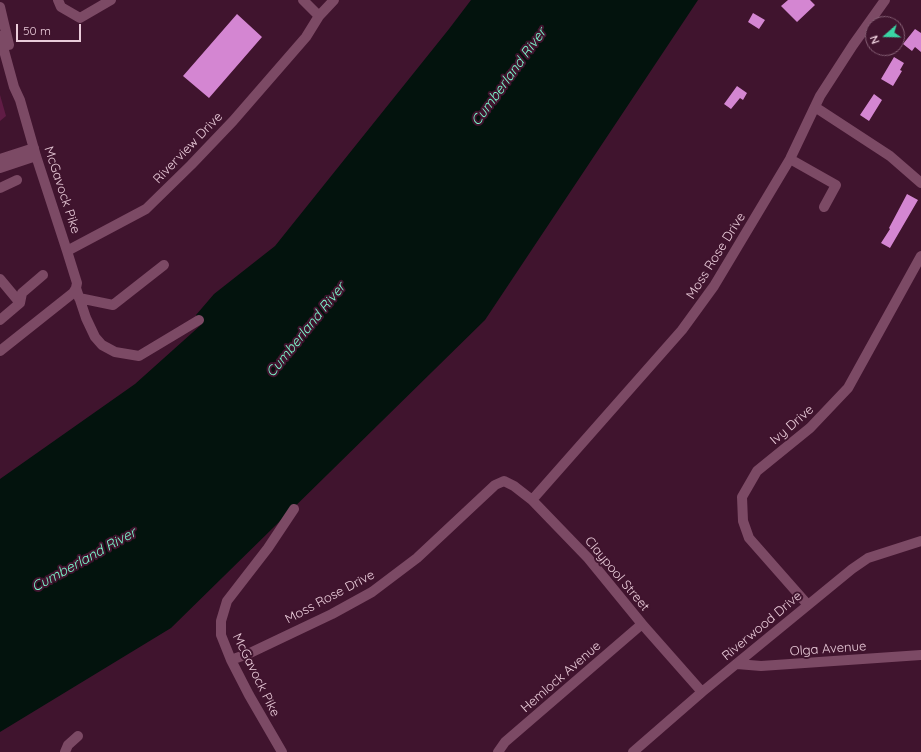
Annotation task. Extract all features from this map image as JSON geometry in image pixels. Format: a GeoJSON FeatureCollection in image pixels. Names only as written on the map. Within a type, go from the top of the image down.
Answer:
{"type":"FeatureCollection","features":[{"type":"Feature","properties":{"kind":"street"},"geometry":{"type":"LineString","coordinates":[[58,0],[61,8],[80,18],[111,0]]}},
{"type":"Feature","properties":{"kind":"street"},"geometry":{"type":"LineString","coordinates":[[303,0],[320,16]]}},
{"type":"Feature","properties":{"kind":"street","name":"Riverview Drive"},"geometry":{"type":"LineString","coordinates":[[67,251],[146,209],[233,121],[306,37],[320,16],[334,0]]}},
{"type":"Feature","properties":{"kind":"street","name":"Moss Rose Drive"},"geometry":{"type":"LineString","coordinates":[[532,500],[682,330],[714,286],[790,159],[820,96],[853,45],[885,0]]}},
{"type":"Feature","properties":{"kind":"street","name":"McGavock Pike"},"geometry":{"type":"LineString","coordinates":[[0,7],[19,85],[20,100]]}},
{"type":"Feature","properties":{"kind":"street","name":"McGavock Pike"},"geometry":{"type":"LineString","coordinates":[[0,36],[14,86],[20,100],[77,283],[78,293],[86,318],[95,337],[102,345],[115,352],[139,356],[198,320]]}},
{"type":"Feature","properties":{"kind":"street"},"geometry":{"type":"LineString","coordinates":[[815,107],[890,156],[921,182]]}},
{"type":"Feature","properties":{"kind":"street"},"geometry":{"type":"LineString","coordinates":[[0,159],[35,152]]}},
{"type":"Feature","properties":{"kind":"street"},"geometry":{"type":"LineString","coordinates":[[0,168],[35,152]]}},
{"type":"Feature","properties":{"kind":"street"},"geometry":{"type":"LineString","coordinates":[[790,159],[836,185],[824,207]]}},
{"type":"Feature","properties":{"kind":"street"},"geometry":{"type":"LineString","coordinates":[[0,188],[17,180]]}},
{"type":"Feature","properties":{"kind":"street","name":"Ivy Drive"},"geometry":{"type":"LineString","coordinates":[[808,605],[749,538],[743,521],[742,497],[757,471],[810,428],[848,388],[921,256]]}},
{"type":"Feature","properties":{"kind":"street"},"geometry":{"type":"LineString","coordinates":[[0,351],[73,294],[78,293],[113,305],[164,265]]}},
{"type":"Feature","properties":{"kind":"street"},"geometry":{"type":"LineString","coordinates":[[0,320],[20,303],[22,293],[43,275]]}},
{"type":"Feature","properties":{"kind":"street"},"geometry":{"type":"LineString","coordinates":[[0,279],[20,303]]}},
{"type":"Feature","properties":{"kind":"street","name":"Moss Rose Drive"},"geometry":{"type":"LineString","coordinates":[[231,660],[250,653],[325,617],[372,592],[418,558],[495,485],[504,481]]}},
{"type":"Feature","properties":{"kind":"street","name":"Claypool Street"},"geometry":{"type":"LineString","coordinates":[[504,481],[514,486],[532,500],[588,558],[642,624],[702,692]]}},
{"type":"Feature","properties":{"kind":"street","name":"McGavock Pike"},"geometry":{"type":"LineString","coordinates":[[282,752],[248,695],[231,660],[221,635],[221,621],[227,601],[268,548],[294,509]]}},
{"type":"Feature","properties":{"kind":"street","name":"Riverwood Drive"},"geometry":{"type":"LineString","coordinates":[[633,752],[702,692],[852,569],[868,558],[921,541]]}},
{"type":"Feature","properties":{"kind":"street","name":"Hemlock Avenue"},"geometry":{"type":"LineString","coordinates":[[498,752],[505,742],[642,624]]}},
{"type":"Feature","properties":{"kind":"street","name":"Olga Avenue"},"geometry":{"type":"LineString","coordinates":[[737,664],[761,666],[921,655]]}},
{"type":"Feature","properties":{"kind":"street"},"geometry":{"type":"LineString","coordinates":[[65,752],[68,745],[78,736]]}},
{"type":"Feature","properties":{"kind":"shaded area"},"geometry":{"type":"Polygon","coordinates":[[[0,95],[6,116],[0,121],[0,95]]]}},
{"type":"Feature","properties":{"kind":"water","name":"Cumberland River"},"geometry":{"type":"Polygon","coordinates":[[[471,0],[698,0],[485,320],[171,628],[0,732],[0,479],[135,384],[202,324],[196,315],[214,294],[275,246],[471,0]]]}},
{"type":"Feature","properties":{"kind":"building"},"geometry":{"type":"Polygon","coordinates":[[[788,0],[810,0],[815,5],[797,22],[781,6],[788,0]]]}},
{"type":"Feature","properties":{"kind":"building"},"geometry":{"type":"Polygon","coordinates":[[[753,13],[765,20],[759,29],[748,22],[753,13]]]}},
{"type":"Feature","properties":{"kind":"building"},"geometry":{"type":"Polygon","coordinates":[[[237,14],[262,37],[209,98],[183,76],[237,14]]]}},
{"type":"Feature","properties":{"kind":"building"},"geometry":{"type":"Polygon","coordinates":[[[915,29],[921,33],[921,52],[915,47],[912,51],[905,46],[905,42],[915,29]]]}},
{"type":"Feature","properties":{"kind":"building"},"geometry":{"type":"Polygon","coordinates":[[[894,57],[904,63],[900,70],[902,71],[893,86],[881,79],[894,57]]]}},
{"type":"Feature","properties":{"kind":"building"},"geometry":{"type":"Polygon","coordinates":[[[737,86],[747,93],[743,100],[740,98],[731,109],[724,104],[737,86]]]}},
{"type":"Feature","properties":{"kind":"building"},"geometry":{"type":"Polygon","coordinates":[[[874,94],[882,100],[869,121],[860,115],[874,94]]]}},
{"type":"Feature","properties":{"kind":"building"},"geometry":{"type":"Polygon","coordinates":[[[907,194],[918,200],[890,248],[881,243],[890,229],[889,228],[907,194]]]}}]}
